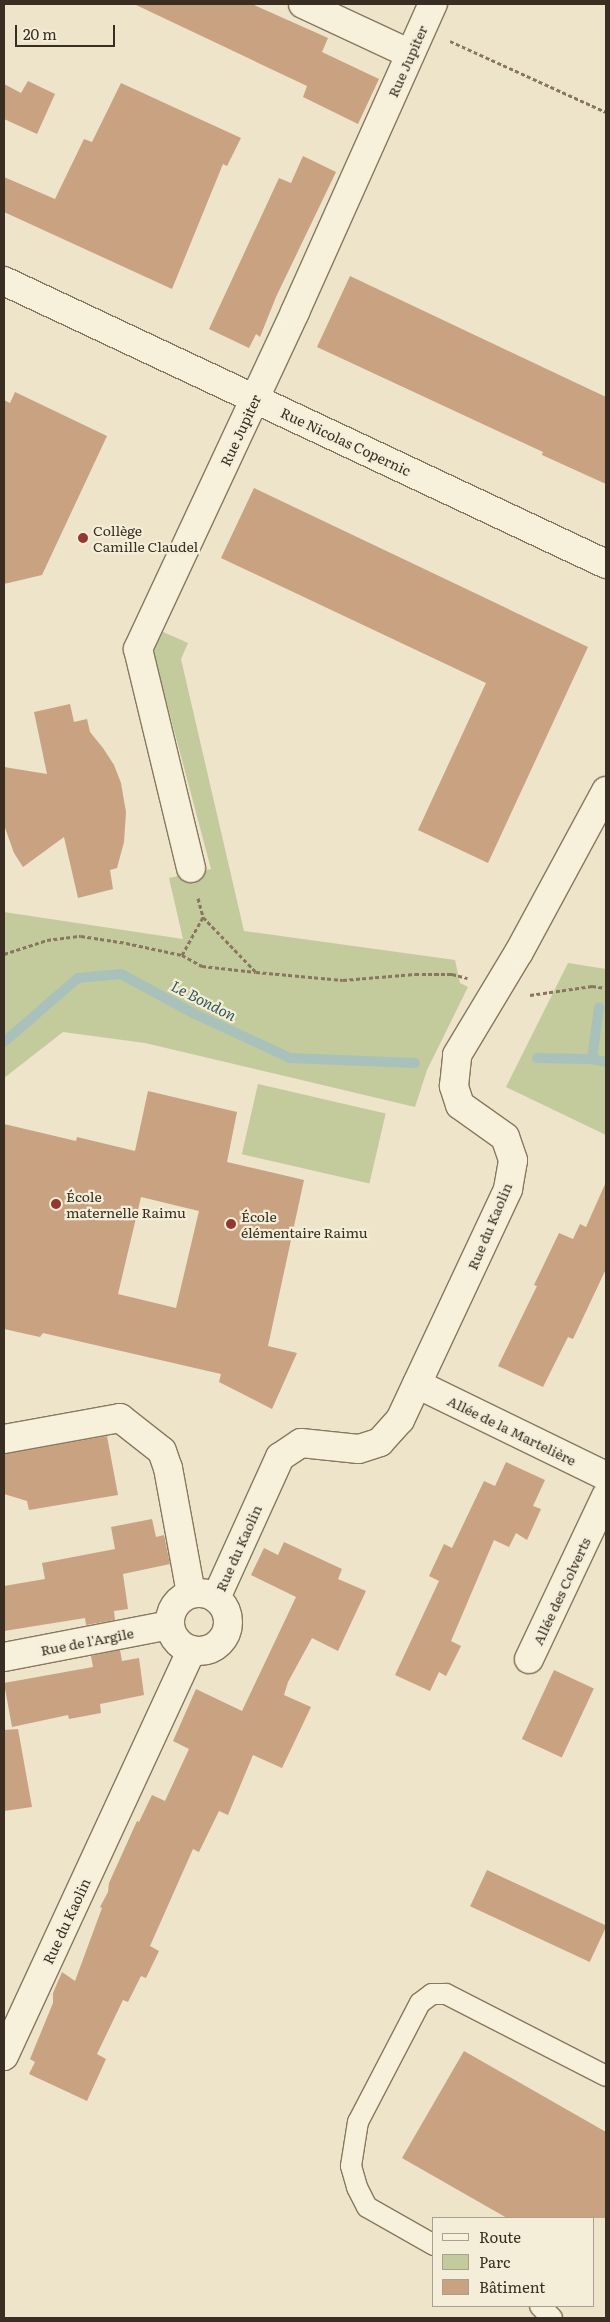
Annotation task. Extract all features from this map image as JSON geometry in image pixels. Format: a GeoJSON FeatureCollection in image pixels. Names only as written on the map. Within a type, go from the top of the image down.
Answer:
{"type":"FeatureCollection","features":[{"type":"Feature","properties":{"kind":"street"},"geometry":{"type":"LineString","coordinates":[[303,4],[410,54]]}},
{"type":"Feature","properties":{"kind":"street","name":"Rue Jupiter"},"geometry":{"type":"LineString","coordinates":[[191,868],[138,649],[296,312],[427,16]]}},
{"type":"Feature","properties":{"kind":"street","name":"Rue Nicolas Copernic"},"geometry":{"type":"LineString","coordinates":[[4,281],[606,564]]}},
{"type":"Feature","properties":{"kind":"street","name":"Rue du Kaolin"},"geometry":{"type":"LineString","coordinates":[[203,1596],[280,1457],[301,1443],[318,1443],[340,1448],[359,1449],[380,1442],[400,1420],[508,1190],[513,1160],[505,1137],[460,1105],[454,1086],[457,1055],[499,987],[606,791]]}},
{"type":"Feature","properties":{"kind":"street","name":"Allée de la Martelière"},"geometry":{"type":"LineString","coordinates":[[417,1384],[606,1476]]}},
{"type":"Feature","properties":{"kind":"street"},"geometry":{"type":"LineString","coordinates":[[4,1439],[120,1418],[162,1451],[203,1596],[227,1616],[227,1630],[219,1642],[206,1650],[192,1650],[181,1645],[174,1636],[170,1625],[172,1611],[181,1599],[203,1596]]}},
{"type":"Feature","properties":{"kind":"street","name":"Allée des Colverts"},"geometry":{"type":"LineString","coordinates":[[529,1659],[606,1496]]}},
{"type":"Feature","properties":{"kind":"street","name":"Rue de l'Argile"},"geometry":{"type":"LineString","coordinates":[[4,1658],[170,1625]]}},
{"type":"Feature","properties":{"kind":"street","name":"Rue du Kaolin"},"geometry":{"type":"LineString","coordinates":[[4,2056],[192,1650]]}},
{"type":"Feature","properties":{"kind":"lane"},"geometry":{"type":"LineString","coordinates":[[432,2243],[367,2206],[357,2187],[351,2166],[358,2122],[420,2003],[432,1994],[446,1994],[606,2076]]}},
{"type":"Feature","properties":{"kind":"lane"},"geometry":{"type":"LineString","coordinates":[[541,2307],[552,2318]]}},
{"type":"Feature","properties":{"kind":"path"},"geometry":{"type":"LineString","coordinates":[[427,16],[606,112]]}},
{"type":"Feature","properties":{"kind":"path"},"geometry":{"type":"LineString","coordinates":[[191,868],[203,917],[256,972]]}},
{"type":"Feature","properties":{"kind":"path"},"geometry":{"type":"LineString","coordinates":[[182,955],[203,917]]}},
{"type":"Feature","properties":{"kind":"path"},"geometry":{"type":"LineString","coordinates":[[4,954],[47,940],[81,936],[182,955],[202,966],[256,972],[343,980],[415,974],[452,974],[499,987],[521,996],[592,986],[606,988]]}},
{"type":"Feature","properties":{"kind":"green space"},"geometry":{"type":"Polygon","coordinates":[[[161,631],[188,643],[181,659],[244,931],[455,960],[460,983],[468,987],[427,1070],[415,1107],[145,1043],[63,1032],[4,1078],[4,912],[183,939],[169,878],[211,869],[153,651],[161,631]]]}},
{"type":"Feature","properties":{"kind":"green space"},"geometry":{"type":"Polygon","coordinates":[[[568,963],[606,969],[606,1135],[506,1087],[568,963]]]}},
{"type":"Feature","properties":{"kind":"green space"},"geometry":{"type":"Polygon","coordinates":[[[258,1084],[386,1113],[369,1184],[242,1154],[258,1084]]]}},
{"type":"Feature","properties":{"kind":"building"},"geometry":{"type":"Polygon","coordinates":[[[134,4],[252,4],[328,38],[322,52],[379,79],[358,124],[303,97],[307,86],[134,4]]]}},
{"type":"Feature","properties":{"kind":"building"},"geometry":{"type":"Polygon","coordinates":[[[28,81],[55,94],[37,134],[4,119],[4,84],[21,93],[28,81]]]}},
{"type":"Feature","properties":{"kind":"building"},"geometry":{"type":"Polygon","coordinates":[[[121,83],[241,138],[227,166],[223,164],[172,289],[4,212],[4,177],[55,199],[84,139],[92,142],[121,83]]]}},
{"type":"Feature","properties":{"kind":"building"},"geometry":{"type":"Polygon","coordinates":[[[303,156],[336,172],[276,297],[260,337],[256,334],[249,348],[209,329],[279,178],[291,183],[303,156]]]}},
{"type":"Feature","properties":{"kind":"building"},"geometry":{"type":"Polygon","coordinates":[[[350,276],[606,397],[606,484],[542,455],[543,452],[317,347],[350,276]]]}},
{"type":"Feature","properties":{"kind":"building"},"geometry":{"type":"Polygon","coordinates":[[[15,392],[107,436],[42,575],[4,584],[4,400],[10,403],[15,392]]]}},
{"type":"Feature","properties":{"kind":"building"},"geometry":{"type":"Polygon","coordinates":[[[254,488],[588,647],[488,863],[418,830],[486,683],[221,558],[254,488]]]}},
{"type":"Feature","properties":{"kind":"building"},"geometry":{"type":"Polygon","coordinates":[[[70,704],[74,722],[87,719],[90,732],[114,765],[121,783],[126,812],[124,842],[117,868],[110,870],[113,889],[78,898],[64,837],[23,867],[14,853],[4,825],[4,767],[47,774],[34,712],[70,704]]]}},
{"type":"Feature","properties":{"kind":"building"},"geometry":{"type":"Polygon","coordinates":[[[148,1091],[237,1112],[227,1162],[304,1180],[268,1346],[297,1353],[272,1409],[219,1382],[221,1374],[43,1333],[40,1337],[4,1329],[4,1124],[76,1141],[77,1137],[135,1151],[148,1091]],[[141,1197],[118,1294],[176,1308],[199,1211],[141,1197]]]}},
{"type":"Feature","properties":{"kind":"building"},"geometry":{"type":"Polygon","coordinates":[[[606,1182],[606,1269],[573,1339],[568,1337],[543,1387],[498,1366],[537,1286],[534,1285],[559,1233],[573,1239],[580,1224],[586,1227],[606,1182]]]}},
{"type":"Feature","properties":{"kind":"building"},"geometry":{"type":"Polygon","coordinates":[[[107,1436],[118,1495],[29,1510],[27,1501],[4,1494],[4,1454],[107,1436]]]}},
{"type":"Feature","properties":{"kind":"building"},"geometry":{"type":"Polygon","coordinates":[[[506,1462],[545,1480],[533,1506],[541,1509],[527,1540],[516,1533],[509,1547],[494,1540],[451,1641],[461,1646],[446,1676],[439,1672],[430,1691],[395,1675],[439,1581],[429,1576],[444,1544],[452,1548],[484,1481],[495,1486],[506,1462]]]}},
{"type":"Feature","properties":{"kind":"building"},"geometry":{"type":"Polygon","coordinates":[[[152,1519],[156,1537],[164,1535],[170,1564],[123,1574],[128,1609],[114,1611],[115,1620],[86,1625],[85,1618],[4,1631],[4,1586],[45,1579],[42,1563],[115,1549],[111,1527],[152,1519]]]}},
{"type":"Feature","properties":{"kind":"building"},"geometry":{"type":"Polygon","coordinates":[[[284,1542],[342,1569],[338,1579],[366,1591],[338,1651],[312,1638],[288,1682],[284,1695],[311,1707],[282,1768],[253,1755],[228,1815],[219,1811],[199,1852],[193,1849],[150,1946],[159,1951],[146,1978],[141,1976],[128,2002],[123,2000],[97,2054],[106,2059],[87,2101],[29,2074],[35,2062],[30,2059],[53,2003],[53,1993],[62,1972],[75,1981],[102,1908],[100,1907],[108,1892],[109,1883],[137,1821],[139,1822],[152,1795],[165,1801],[189,1749],[173,1741],[196,1689],[242,1711],[296,1597],[251,1575],[264,1548],[278,1555],[284,1542]]]}},
{"type":"Feature","properties":{"kind":"building"},"geometry":{"type":"Polygon","coordinates":[[[120,1650],[122,1661],[139,1658],[144,1695],[100,1704],[101,1713],[69,1719],[68,1715],[12,1727],[4,1683],[93,1667],[91,1656],[120,1650]]]}},
{"type":"Feature","properties":{"kind":"building"},"geometry":{"type":"Polygon","coordinates":[[[554,1670],[594,1689],[562,1757],[522,1739],[554,1670]]]}},
{"type":"Feature","properties":{"kind":"building"},"geometry":{"type":"Polygon","coordinates":[[[18,1729],[32,1807],[4,1811],[4,1730],[18,1729]]]}},
{"type":"Feature","properties":{"kind":"building"},"geometry":{"type":"Polygon","coordinates":[[[487,1870],[606,1925],[590,1962],[470,1906],[487,1870]]]}},
{"type":"Feature","properties":{"kind":"building"},"geometry":{"type":"Polygon","coordinates":[[[464,2051],[606,2132],[606,2218],[505,2217],[402,2158],[464,2051]]]}},
{"type":"Feature","properties":{"kind":"waterway","name":"Le Bondon"},"geometry":{"type":"LineString","coordinates":[[4,1042],[78,978],[121,974],[193,1013],[290,1058],[415,1063]]}},
{"type":"Feature","properties":{"kind":"waterway"},"geometry":{"type":"LineString","coordinates":[[592,1059],[599,1007]]}},
{"type":"Feature","properties":{"kind":"waterway","name":"Le Bondon"},"geometry":{"type":"LineString","coordinates":[[537,1058],[592,1059],[606,1062]]}},
{"type":"Feature","properties":{"kind":"place","name":"Collège Camille Claudel"},"geometry":{"type":"Point","coordinates":[83,538]}},
{"type":"Feature","properties":{"kind":"place","name":"École maternelle Raimu"},"geometry":{"type":"Point","coordinates":[56,1204]}},
{"type":"Feature","properties":{"kind":"place","name":"École élémentaire Raimu"},"geometry":{"type":"Point","coordinates":[231,1224]}}]}
